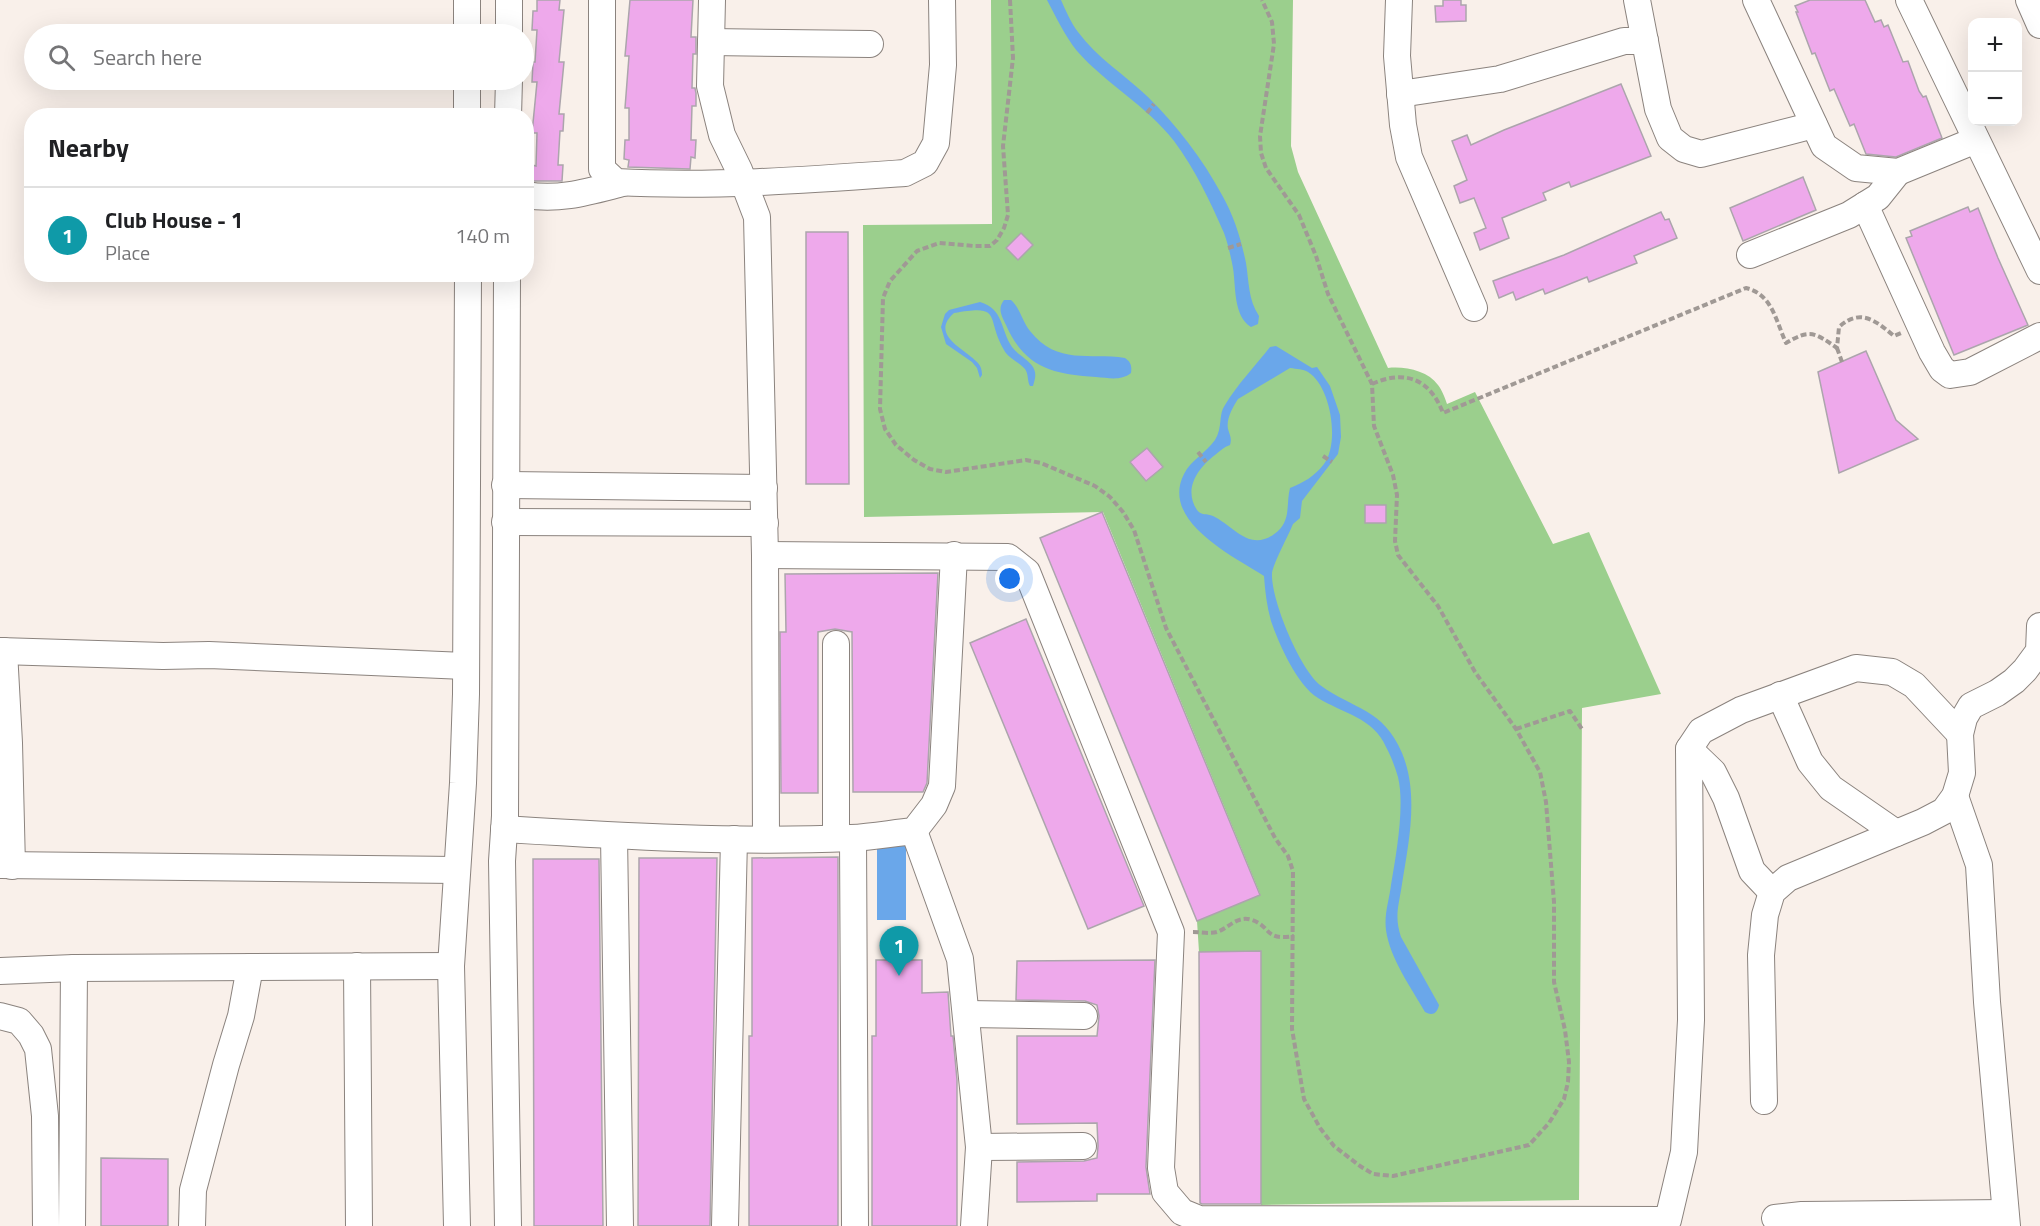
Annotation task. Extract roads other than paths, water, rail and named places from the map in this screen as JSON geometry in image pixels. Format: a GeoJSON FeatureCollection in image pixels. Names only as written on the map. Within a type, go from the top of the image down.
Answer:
{"type":"FeatureCollection","features":[{"type":"Feature","properties":{"kind":"street"},"geometry":{"type":"LineString","coordinates":[[467,0],[467,24]]}},
{"type":"Feature","properties":{"kind":"street"},"geometry":{"type":"LineString","coordinates":[[509,0],[509,24]]}},
{"type":"Feature","properties":{"kind":"street"},"geometry":{"type":"LineString","coordinates":[[602,0],[602,169],[616,182],[623,183],[744,184],[904,173],[925,163],[936,143],[943,65],[942,0]]}},
{"type":"Feature","properties":{"kind":"street"},"geometry":{"type":"LineString","coordinates":[[712,0],[710,86],[722,135],[757,217],[765,523],[766,839]]}},
{"type":"Feature","properties":{"kind":"street"},"geometry":{"type":"LineString","coordinates":[[1399,0],[1397,56],[1403,125],[1409,157],[1474,308]]}},
{"type":"Feature","properties":{"kind":"street"},"geometry":{"type":"LineString","coordinates":[[1637,0],[1658,109],[1670,138],[1684,149],[1701,154],[1814,125]]}},
{"type":"Feature","properties":{"kind":"street"},"geometry":{"type":"LineString","coordinates":[[1756,0],[1824,146],[1856,168],[1898,172],[1976,140]]}},
{"type":"Feature","properties":{"kind":"street"},"geometry":{"type":"LineString","coordinates":[[1909,0],[2040,271]]}},
{"type":"Feature","properties":{"kind":"street"},"geometry":{"type":"LineString","coordinates":[[2029,0],[2040,25]]}},
{"type":"Feature","properties":{"kind":"street"},"geometry":{"type":"LineString","coordinates":[[1400,94],[1500,79],[1624,41],[1645,41]]}},
{"type":"Feature","properties":{"kind":"street"},"geometry":{"type":"LineString","coordinates":[[711,42],[870,44]]}},
{"type":"Feature","properties":{"kind":"street"},"geometry":{"type":"LineString","coordinates":[[467,90],[467,108]]}},
{"type":"Feature","properties":{"kind":"street"},"geometry":{"type":"LineString","coordinates":[[508,108],[509,90]]}},
{"type":"Feature","properties":{"kind":"street"},"geometry":{"type":"LineString","coordinates":[[1750,255],[1849,214],[1878,197],[1898,172]]}},
{"type":"Feature","properties":{"kind":"street"},"geometry":{"type":"LineString","coordinates":[[534,196],[569,196],[623,183]]}},
{"type":"Feature","properties":{"kind":"street"},"geometry":{"type":"LineString","coordinates":[[1864,204],[1942,369],[1950,375],[1970,372],[2040,336]]}},
{"type":"Feature","properties":{"kind":"street"},"geometry":{"type":"LineString","coordinates":[[457,1226],[452,966],[463,783],[468,282]]}},
{"type":"Feature","properties":{"kind":"street"},"geometry":{"type":"LineString","coordinates":[[507,282],[502,861],[508,1226]]}},
{"type":"Feature","properties":{"kind":"street"},"geometry":{"type":"LineString","coordinates":[[505,485],[764,488]]}},
{"type":"Feature","properties":{"kind":"street"},"geometry":{"type":"LineString","coordinates":[[664,523],[665,487]]}},
{"type":"Feature","properties":{"kind":"street"},"geometry":{"type":"LineString","coordinates":[[505,522],[765,523]]}},
{"type":"Feature","properties":{"kind":"street"},"geometry":{"type":"LineString","coordinates":[[765,555],[1008,557],[1027,572],[1171,932],[1161,1168],[1165,1192],[1182,1212],[1199,1219],[1529,1223],[1668,1220],[1684,1152],[1690,1031],[1689,749],[1701,731],[1741,710],[1856,668],[1892,672],[1914,685],[1960,734]]}},
{"type":"Feature","properties":{"kind":"street"},"geometry":{"type":"LineString","coordinates":[[504,829],[615,836],[734,839],[845,838],[914,831],[934,805],[942,786],[954,555]]}},
{"type":"Feature","properties":{"kind":"street"},"geometry":{"type":"LineString","coordinates":[[1764,1101],[1761,955],[1764,915],[1772,892],[1788,878],[1944,811],[1955,796],[1962,773],[1960,734],[1964,718],[1971,706],[1997,693],[2014,681],[2039,651],[2040,626]]}},
{"type":"Feature","properties":{"kind":"street"},"geometry":{"type":"LineString","coordinates":[[836,644],[845,838],[855,1226]]}},
{"type":"Feature","properties":{"kind":"street"},"geometry":{"type":"LineString","coordinates":[[456,870],[6,865],[9,743],[2,651],[163,656],[209,655],[465,666]]}},
{"type":"Feature","properties":{"kind":"street"},"geometry":{"type":"LineString","coordinates":[[1780,695],[1810,762],[1831,788],[1896,833]]}},
{"type":"Feature","properties":{"kind":"street"},"geometry":{"type":"LineString","coordinates":[[1689,749],[1713,772],[1726,798],[1752,871],[1772,892]]}},
{"type":"Feature","properties":{"kind":"street"},"geometry":{"type":"LineString","coordinates":[[1774,1218],[1802,1215],[2006,1220],[1987,1002],[1979,865],[1955,796]]}},
{"type":"Feature","properties":{"kind":"street"},"geometry":{"type":"LineString","coordinates":[[914,831],[960,959],[979,1147],[974,1226]]}},
{"type":"Feature","properties":{"kind":"street"},"geometry":{"type":"LineString","coordinates":[[615,836],[620,1226]]}},
{"type":"Feature","properties":{"kind":"street"},"geometry":{"type":"LineString","coordinates":[[725,1226],[734,839]]}},
{"type":"Feature","properties":{"kind":"street"},"geometry":{"type":"LineString","coordinates":[[357,966],[359,1226]]}},
{"type":"Feature","properties":{"kind":"street"},"geometry":{"type":"LineString","coordinates":[[0,971],[74,968],[452,966]]}},
{"type":"Feature","properties":{"kind":"street"},"geometry":{"type":"LineString","coordinates":[[192,1226],[193,1190],[241,1016],[250,967]]}},
{"type":"Feature","properties":{"kind":"street"},"geometry":{"type":"LineString","coordinates":[[72,1226],[74,968]]}},
{"type":"Feature","properties":{"kind":"street"},"geometry":{"type":"LineString","coordinates":[[967,1014],[1084,1016]]}},
{"type":"Feature","properties":{"kind":"street"},"geometry":{"type":"LineString","coordinates":[[0,1016],[19,1021],[31,1035],[38,1049],[45,1116],[46,1226]]}},
{"type":"Feature","properties":{"kind":"street"},"geometry":{"type":"LineString","coordinates":[[979,1147],[1083,1146]]}},
{"type":"Feature","properties":{"kind":"water"},"geometry":{"type":"Polygon","coordinates":[[[1047,0],[1061,0],[1073,25],[1086,41],[1159,108],[1189,143],[1206,168],[1237,228],[1246,263],[1251,297],[1259,316],[1258,324],[1251,327],[1241,316],[1224,233],[1202,186],[1182,152],[1152,117],[1077,51],[1047,0]]]}},
{"type":"Feature","properties":{"kind":"water"},"geometry":{"type":"Polygon","coordinates":[[[1004,300],[1011,300],[1030,331],[1052,349],[1074,355],[1125,358],[1131,364],[1131,373],[1119,378],[1081,376],[1054,371],[1031,360],[1022,351],[1006,325],[1001,312],[1004,300]]]}},
{"type":"Feature","properties":{"kind":"water"},"geometry":{"type":"Polygon","coordinates":[[[980,302],[988,305],[998,315],[1012,347],[1033,367],[1035,379],[1033,386],[1029,384],[1025,369],[1004,350],[991,316],[987,312],[980,310],[954,313],[947,321],[945,328],[952,341],[979,365],[982,373],[980,378],[972,362],[946,344],[941,327],[945,314],[949,310],[980,302]]]}},
{"type":"Feature","properties":{"kind":"water"},"geometry":{"type":"Polygon","coordinates":[[[1276,346],[1312,368],[1317,367],[1330,386],[1340,415],[1341,437],[1338,454],[1302,501],[1300,518],[1293,524],[1275,564],[1272,574],[1276,600],[1288,633],[1312,677],[1320,685],[1377,718],[1394,738],[1402,753],[1410,785],[1411,818],[1398,923],[1401,937],[1439,1005],[1436,1012],[1432,1014],[1425,1012],[1402,972],[1392,952],[1386,930],[1386,913],[1401,802],[1398,777],[1388,750],[1374,729],[1318,698],[1303,684],[1284,652],[1271,621],[1264,576],[1203,535],[1191,522],[1182,507],[1179,491],[1184,474],[1215,440],[1225,405],[1270,347],[1276,346]],[[1290,368],[1238,399],[1228,421],[1230,445],[1203,466],[1192,487],[1193,502],[1199,512],[1221,520],[1251,539],[1268,538],[1278,531],[1285,521],[1290,488],[1317,472],[1329,455],[1331,415],[1322,389],[1308,372],[1290,368]]]}},
{"type":"Feature","properties":{"kind":"water"},"geometry":{"type":"Polygon","coordinates":[[[877,846],[906,846],[906,920],[877,920],[877,846]]]}},
{"type":"Feature","properties":{"kind":"place","name":"Club House - 1"},"geometry":{"type":"Point","coordinates":[899,976]}}]}
